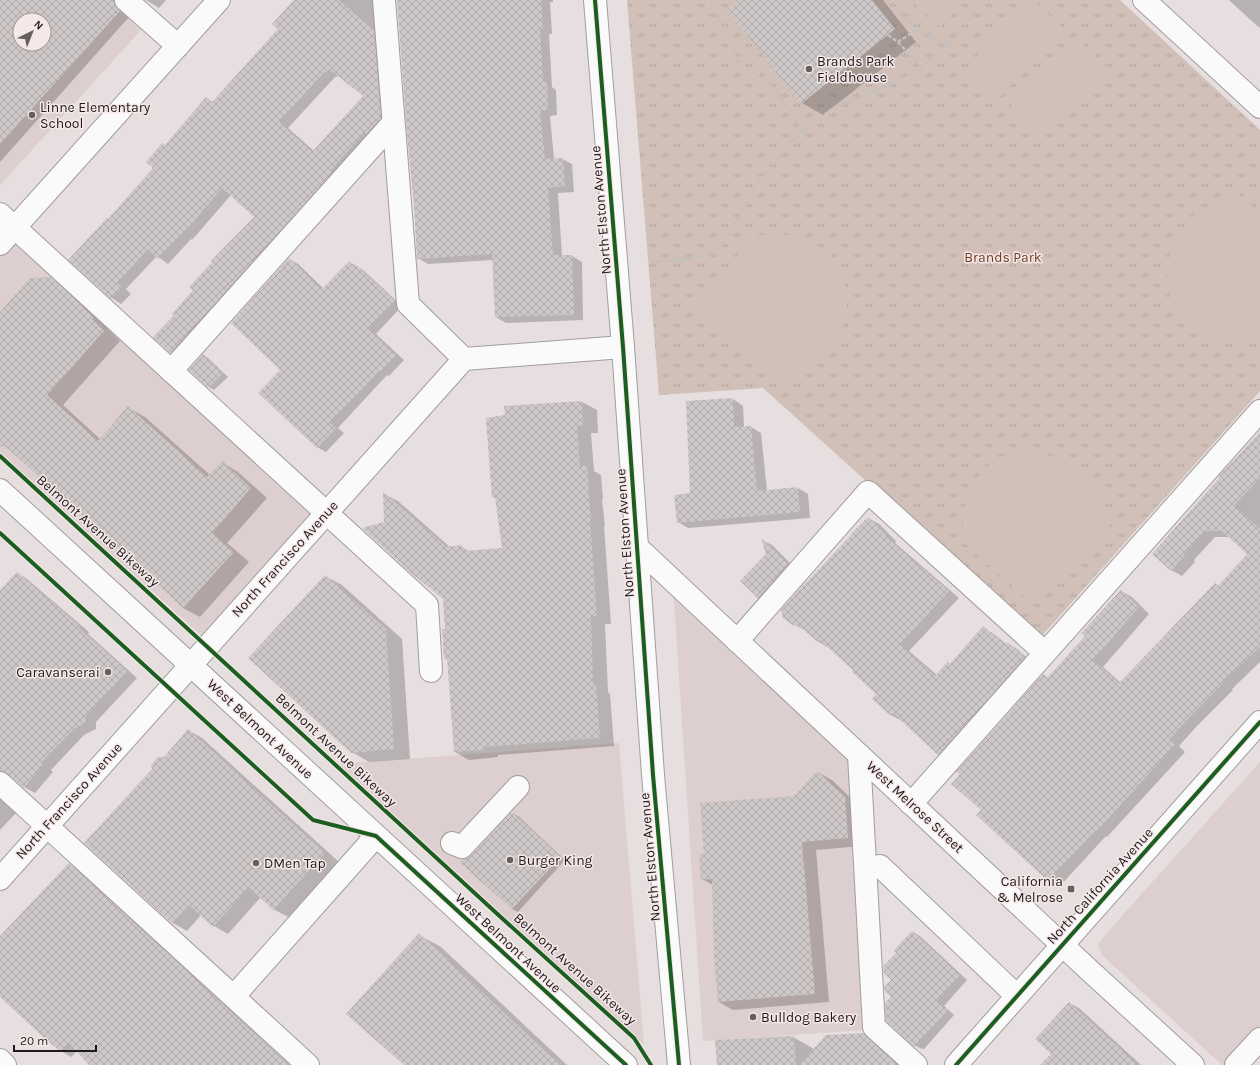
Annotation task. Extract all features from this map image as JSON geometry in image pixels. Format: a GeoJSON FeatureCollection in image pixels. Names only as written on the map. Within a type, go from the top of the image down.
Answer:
{"type":"FeatureCollection","features":[{"type":"Feature","properties":{"kind":"street"},"geometry":{"type":"LineString","coordinates":[[126,0],[178,46]]}},
{"type":"Feature","properties":{"kind":"street"},"geometry":{"type":"LineString","coordinates":[[0,244],[7,220],[178,46],[219,0]]}},
{"type":"Feature","properties":{"kind":"street"},"geometry":{"type":"LineString","coordinates":[[384,0],[408,304],[464,359],[623,347]]}},
{"type":"Feature","properties":{"kind":"street","name":"North Elston Avenue"},"geometry":{"type":"LineString","coordinates":[[595,0],[623,347],[653,774],[679,1065]]}},
{"type":"Feature","properties":{"kind":"street"},"geometry":{"type":"LineString","coordinates":[[1144,0],[1260,107]]}},
{"type":"Feature","properties":{"kind":"street"},"geometry":{"type":"LineString","coordinates":[[172,371],[393,124]]}},
{"type":"Feature","properties":{"kind":"street"},"geometry":{"type":"LineString","coordinates":[[7,220],[426,605],[431,671]]}},
{"type":"Feature","properties":{"kind":"street","name":"North Francisco Avenue"},"geometry":{"type":"LineString","coordinates":[[0,879],[464,359]]}},
{"type":"Feature","properties":{"kind":"street"},"geometry":{"type":"LineString","coordinates":[[911,804],[1260,411]]}},
{"type":"Feature","properties":{"kind":"street","name":"West Belmont Avenue"},"geometry":{"type":"LineString","coordinates":[[0,490],[626,1065]]}},
{"type":"Feature","properties":{"kind":"street"},"geometry":{"type":"LineString","coordinates":[[737,641],[868,492],[1045,653]]}},
{"type":"Feature","properties":{"kind":"street","name":"West Melrose Street"},"geometry":{"type":"LineString","coordinates":[[637,547],[1062,945],[1193,1065]]}},
{"type":"Feature","properties":{"kind":"street","name":"North California Avenue"},"geometry":{"type":"LineString","coordinates":[[956,1065],[1260,722]]}},
{"type":"Feature","properties":{"kind":"street"},"geometry":{"type":"LineString","coordinates":[[859,755],[874,1027],[916,1065]]}},
{"type":"Feature","properties":{"kind":"street"},"geometry":{"type":"LineString","coordinates":[[0,783],[308,1065]]}},
{"type":"Feature","properties":{"kind":"street"},"geometry":{"type":"LineString","coordinates":[[452,843],[462,847],[518,787]]}},
{"type":"Feature","properties":{"kind":"street"},"geometry":{"type":"LineString","coordinates":[[234,996],[376,836]]}},
{"type":"Feature","properties":{"kind":"street"},"geometry":{"type":"LineString","coordinates":[[880,866],[1017,996]]}},
{"type":"Feature","properties":{"kind":"street"},"geometry":{"type":"LineString","coordinates":[[1236,1065],[1260,1039]]}},
{"type":"Feature","properties":{"kind":"street"},"geometry":{"type":"LineString","coordinates":[[0,1060],[5,1065]]}},
{"type":"Feature","properties":{"kind":"path"},"geometry":{"type":"LineString","coordinates":[[712,0],[712,9],[719,17],[729,35],[735,54],[740,63],[761,76],[776,90],[803,132]]}},
{"type":"Feature","properties":{"kind":"path"},"geometry":{"type":"LineString","coordinates":[[892,0],[916,30],[947,45]]}},
{"type":"Feature","properties":{"kind":"path"},"geometry":{"type":"LineString","coordinates":[[653,262],[692,259],[713,253],[730,234],[755,185],[791,142],[833,108],[871,93],[915,72],[947,45],[984,0]]}},
{"type":"Feature","properties":{"kind":"path"},"geometry":{"type":"LineString","coordinates":[[930,37],[937,23]]}},
{"type":"Feature","properties":{"kind":"path"},"geometry":{"type":"LineString","coordinates":[[898,42],[916,30]]}},
{"type":"Feature","properties":{"kind":"path"},"geometry":{"type":"LineString","coordinates":[[888,35],[898,42],[921,67]]}},
{"type":"Feature","properties":{"kind":"shaded area","name":"Linne Elementary School"},"geometry":{"type":"Polygon","coordinates":[[[0,0],[107,0],[141,30],[0,185],[0,0]]]}},
{"type":"Feature","properties":{"kind":"shaded area"},"geometry":{"type":"Polygon","coordinates":[[[0,214],[327,513],[205,639],[0,452],[0,214]]]}},
{"type":"Feature","properties":{"kind":"shaded area"},"geometry":{"type":"Polygon","coordinates":[[[673,585],[864,766],[880,1029],[703,1041],[673,585]]]}},
{"type":"Feature","properties":{"kind":"shaded area"},"geometry":{"type":"Polygon","coordinates":[[[619,743],[644,1045],[339,764],[619,743]]]}},
{"type":"Feature","properties":{"kind":"shaded area"},"geometry":{"type":"Polygon","coordinates":[[[1260,762],[1260,1039],[1236,1065],[1222,1065],[1102,955],[1098,945],[1105,935],[1260,762]]]}},
{"type":"Feature","properties":{"kind":"green space","name":"Brands Park"},"geometry":{"type":"Polygon","coordinates":[[[627,0],[1120,0],[1260,130],[1260,391],[1040,638],[763,388],[659,395],[627,0]]]}},
{"type":"Feature","properties":{"kind":"green space"},"geometry":{"type":"Polygon","coordinates":[[[910,0],[964,0],[941,27],[910,0]]]}},
{"type":"Feature","properties":{"kind":"green space"},"geometry":{"type":"Polygon","coordinates":[[[1027,0],[1033,0],[1062,27],[997,100],[964,70],[1027,0]]]}},
{"type":"Feature","properties":{"kind":"green space"},"geometry":{"type":"Polygon","coordinates":[[[1074,37],[1108,67],[1042,139],[1008,109],[1074,37]]]}},
{"type":"Feature","properties":{"kind":"green space"},"geometry":{"type":"Polygon","coordinates":[[[1238,194],[1260,214],[1260,338],[1258,340],[1236,343],[1212,338],[1185,323],[1171,302],[1166,272],[1173,244],[1190,219],[1213,202],[1238,194]]]}},
{"type":"Feature","properties":{"kind":"green space"},"geometry":{"type":"Polygon","coordinates":[[[776,233],[799,237],[828,251],[842,271],[848,301],[842,329],[826,355],[803,372],[778,381],[694,307],[754,236],[776,233]]]}},
{"type":"Feature","properties":{"kind":"green space"},"geometry":{"type":"Polygon","coordinates":[[[1033,451],[1060,459],[1086,476],[1103,499],[1110,525],[1033,605],[965,543],[962,520],[967,497],[982,470],[1002,456],[1033,451]]]}},
{"type":"Feature","properties":{"kind":"building"},"geometry":{"type":"Polygon","coordinates":[[[0,0],[114,0],[114,4],[120,11],[0,144],[0,0]]]}},
{"type":"Feature","properties":{"kind":"building"},"geometry":{"type":"Polygon","coordinates":[[[294,0],[339,0],[374,31],[381,118],[366,134],[364,133],[331,170],[333,172],[170,353],[153,337],[174,315],[172,314],[193,290],[189,287],[212,262],[211,261],[254,217],[222,188],[182,235],[181,234],[158,259],[148,249],[117,283],[122,287],[111,299],[68,260],[107,218],[108,219],[153,168],[146,162],[162,143],[165,145],[206,97],[212,102],[278,29],[272,24],[294,0]],[[329,69],[326,73],[325,71],[279,122],[312,152],[363,96],[329,69]]]}},
{"type":"Feature","properties":{"kind":"building"},"geometry":{"type":"Polygon","coordinates":[[[397,0],[541,0],[543,29],[540,29],[543,81],[547,83],[548,110],[540,111],[545,159],[563,158],[565,186],[548,188],[553,255],[572,255],[574,315],[495,317],[492,254],[417,259],[397,0]]]}},
{"type":"Feature","properties":{"kind":"building","name":"Brands Park Fieldhouse"},"geometry":{"type":"Polygon","coordinates":[[[739,0],[872,0],[895,29],[801,104],[727,9],[739,0]]]}},
{"type":"Feature","properties":{"kind":"building"},"geometry":{"type":"Polygon","coordinates":[[[289,258],[322,289],[349,261],[353,266],[355,264],[395,301],[369,328],[396,355],[330,423],[336,428],[317,448],[258,393],[280,370],[231,323],[289,258]]]}},
{"type":"Feature","properties":{"kind":"building"},"geometry":{"type":"Polygon","coordinates":[[[51,277],[94,317],[92,319],[104,331],[47,395],[98,441],[128,406],[207,477],[222,461],[251,488],[212,533],[234,552],[183,608],[6,447],[0,447],[0,312],[30,278],[51,277]]]}},
{"type":"Feature","properties":{"kind":"building"},"geometry":{"type":"Polygon","coordinates":[[[203,354],[223,373],[208,388],[189,370],[203,354]]]}},
{"type":"Feature","properties":{"kind":"building"},"geometry":{"type":"Polygon","coordinates":[[[733,398],[734,427],[751,426],[757,491],[798,487],[800,512],[677,523],[674,495],[690,493],[686,401],[733,398]]]}},
{"type":"Feature","properties":{"kind":"building"},"geometry":{"type":"Polygon","coordinates":[[[582,401],[583,425],[577,426],[580,467],[587,466],[591,518],[597,616],[591,616],[593,684],[596,684],[600,738],[484,747],[484,750],[454,752],[447,658],[444,659],[442,629],[445,629],[443,599],[411,573],[362,528],[384,522],[383,492],[447,547],[461,545],[465,551],[502,548],[495,497],[492,498],[486,418],[505,415],[504,406],[582,401]]]}},
{"type":"Feature","properties":{"kind":"building"},"geometry":{"type":"Polygon","coordinates":[[[1260,432],[1260,478],[1234,506],[1260,529],[1260,647],[1222,682],[1223,683],[1186,721],[1169,740],[1175,745],[1096,832],[1095,831],[1048,881],[976,815],[981,810],[951,784],[960,774],[956,772],[1043,674],[1048,677],[1085,636],[1081,633],[1121,590],[1139,607],[1093,660],[1119,683],[1215,583],[1218,586],[1247,554],[1222,531],[1205,531],[1171,571],[1152,554],[1220,477],[1219,476],[1260,432]]]}},
{"type":"Feature","properties":{"kind":"building"},"geometry":{"type":"Polygon","coordinates":[[[868,517],[887,534],[885,536],[949,591],[900,644],[935,676],[948,661],[950,664],[983,626],[1005,644],[1007,642],[1025,657],[938,755],[893,713],[891,716],[872,699],[876,694],[852,672],[853,670],[820,640],[818,642],[798,625],[794,626],[783,618],[781,610],[868,517]]]}},
{"type":"Feature","properties":{"kind":"building"},"geometry":{"type":"Polygon","coordinates":[[[761,538],[788,564],[758,598],[740,581],[766,554],[761,538]]]}},
{"type":"Feature","properties":{"kind":"building"},"geometry":{"type":"Polygon","coordinates":[[[17,572],[80,626],[78,627],[127,671],[86,716],[85,723],[74,729],[41,763],[43,765],[24,788],[8,774],[0,771],[0,590],[17,572]]]}},
{"type":"Feature","properties":{"kind":"building"},"geometry":{"type":"Polygon","coordinates":[[[325,575],[386,629],[394,749],[351,753],[248,658],[325,575]]]}},
{"type":"Feature","properties":{"kind":"building"},"geometry":{"type":"Polygon","coordinates":[[[188,729],[325,853],[273,910],[249,887],[213,927],[189,905],[172,923],[84,843],[152,769],[151,765],[158,757],[164,757],[188,729]]]}},
{"type":"Feature","properties":{"kind":"building"},"geometry":{"type":"Polygon","coordinates":[[[817,771],[845,797],[848,838],[802,842],[815,994],[718,1002],[714,957],[712,879],[701,880],[699,854],[704,854],[700,803],[794,796],[817,771]]]}},
{"type":"Feature","properties":{"kind":"building","name":"Burger King"},"geometry":{"type":"Polygon","coordinates":[[[512,812],[561,857],[512,909],[460,863],[463,859],[471,856],[512,812]]]}},
{"type":"Feature","properties":{"kind":"building"},"geometry":{"type":"Polygon","coordinates":[[[69,863],[288,1065],[89,1065],[69,1043],[61,1052],[40,1034],[0,997],[0,936],[69,863]]]}},
{"type":"Feature","properties":{"kind":"building"},"geometry":{"type":"Polygon","coordinates":[[[912,931],[960,975],[937,1001],[948,1010],[916,1045],[913,1046],[886,1021],[885,1003],[891,997],[885,991],[884,987],[891,980],[884,973],[883,966],[896,953],[894,950],[912,931]]]}},
{"type":"Feature","properties":{"kind":"building"},"geometry":{"type":"Polygon","coordinates":[[[419,933],[560,1065],[404,1065],[346,1014],[419,933]]]}},
{"type":"Feature","properties":{"kind":"building"},"geometry":{"type":"Polygon","coordinates":[[[1069,1002],[1138,1065],[1040,1065],[1051,1054],[1035,1039],[1069,1002]]]}},
{"type":"Feature","properties":{"kind":"building"},"geometry":{"type":"Polygon","coordinates":[[[864,1033],[897,1065],[799,1065],[826,1035],[864,1033]]]}},
{"type":"Feature","properties":{"kind":"building"},"geometry":{"type":"Polygon","coordinates":[[[794,1036],[796,1065],[717,1065],[715,1040],[794,1036]]]}},
{"type":"Feature","properties":{"kind":"cycle path"},"geometry":{"type":"LineString","coordinates":[[595,0],[623,347],[653,775],[679,1065]]}},
{"type":"Feature","properties":{"kind":"cycle path","name":"Belmont Avenue Bikeway"},"geometry":{"type":"LineString","coordinates":[[0,456],[634,1038],[651,1065]]}},
{"type":"Feature","properties":{"kind":"cycle path"},"geometry":{"type":"LineString","coordinates":[[0,533],[313,820],[376,836],[626,1065]]}},
{"type":"Feature","properties":{"kind":"cycle path"},"geometry":{"type":"LineString","coordinates":[[956,1065],[1260,722]]}},
{"type":"Feature","properties":{"kind":"place","name":"Brands Park Fieldhouse"},"geometry":{"type":"Point","coordinates":[809,69]}},
{"type":"Feature","properties":{"kind":"place","name":"Linne Elementary School"},"geometry":{"type":"Point","coordinates":[32,115]}},
{"type":"Feature","properties":{"kind":"place","name":"Caravanserai"},"geometry":{"type":"Point","coordinates":[108,672]}},
{"type":"Feature","properties":{"kind":"place","name":"Burger King"},"geometry":{"type":"Point","coordinates":[510,860]}},
{"type":"Feature","properties":{"kind":"place","name":"DMen Tap"},"geometry":{"type":"Point","coordinates":[256,863]}},
{"type":"Feature","properties":{"kind":"place","name":"California & Melrose"},"geometry":{"type":"Point","coordinates":[1071,889]}},
{"type":"Feature","properties":{"kind":"place","name":"Bulldog Bakery"},"geometry":{"type":"Point","coordinates":[753,1017]}}]}
